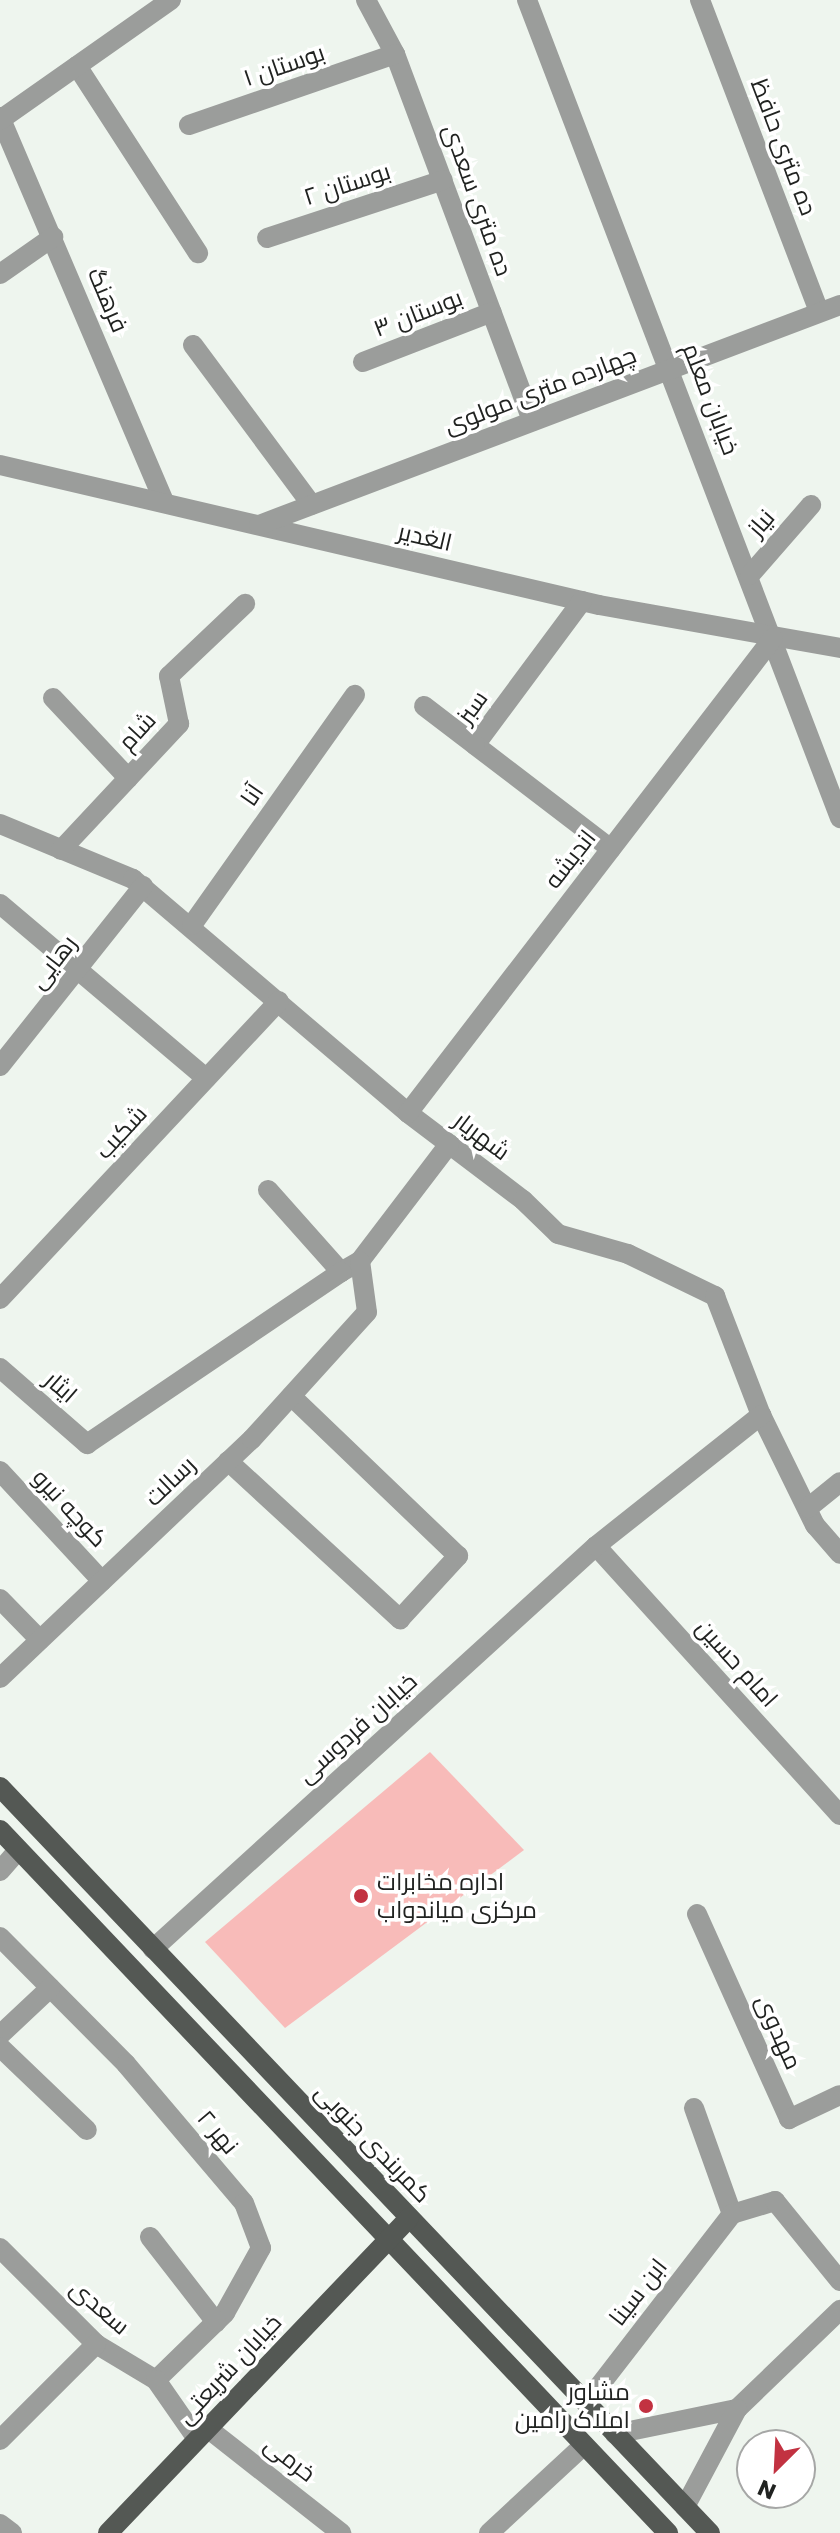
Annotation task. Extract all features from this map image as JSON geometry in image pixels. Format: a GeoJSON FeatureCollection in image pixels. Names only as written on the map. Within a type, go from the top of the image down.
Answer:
{"type":"FeatureCollection","features":[{"type":"Feature","properties":{"kind":"main road","name":"کمربندی جنوبی"},"geometry":{"type":"LineString","coordinates":[[0,1787],[710,2533]]}},
{"type":"Feature","properties":{"kind":"main road"},"geometry":{"type":"LineString","coordinates":[[0,1830],[668,2533]]}},
{"type":"Feature","properties":{"kind":"main road","name":"خیابان شریعتی"},"geometry":{"type":"LineString","coordinates":[[108,2533],[409,2218]]}},
{"type":"Feature","properties":{"kind":"street","name":"فرهنگ"},"geometry":{"type":"LineString","coordinates":[[164,502],[0,119],[171,0]]}},
{"type":"Feature","properties":{"kind":"street","name":"ده متری سعدی"},"geometry":{"type":"LineString","coordinates":[[366,0],[395,54],[532,421]]}},
{"type":"Feature","properties":{"kind":"street","name":"خیابان معلم"},"geometry":{"type":"LineString","coordinates":[[527,0],[672,368],[840,818]]}},
{"type":"Feature","properties":{"kind":"street","name":"ده متری حافظ"},"geometry":{"type":"LineString","coordinates":[[700,0],[819,312]]}},
{"type":"Feature","properties":{"kind":"street","name":"بوستان ۱"},"geometry":{"type":"LineString","coordinates":[[189,125],[395,54]]}},
{"type":"Feature","properties":{"kind":"street"},"geometry":{"type":"LineString","coordinates":[[77,66],[198,253]]}},
{"type":"Feature","properties":{"kind":"street","name":"بوستان ۲"},"geometry":{"type":"LineString","coordinates":[[267,238],[443,180]]}},
{"type":"Feature","properties":{"kind":"street"},"geometry":{"type":"LineString","coordinates":[[0,274],[53,237]]}},
{"type":"Feature","properties":{"kind":"street","name":"چهارده متری مولوی"},"geometry":{"type":"LineString","coordinates":[[259,525],[840,305]]}},
{"type":"Feature","properties":{"kind":"street","name":"بوستان ۳"},"geometry":{"type":"LineString","coordinates":[[363,362],[492,312]]}},
{"type":"Feature","properties":{"kind":"street"},"geometry":{"type":"LineString","coordinates":[[193,345],[312,505]]}},
{"type":"Feature","properties":{"kind":"street","name":"الغدیر"},"geometry":{"type":"LineString","coordinates":[[0,465],[582,601],[840,648]]}},
{"type":"Feature","properties":{"kind":"street","name":"نیاز"},"geometry":{"type":"LineString","coordinates":[[750,575],[811,505]]}},
{"type":"Feature","properties":{"kind":"street","name":"سبز"},"geometry":{"type":"LineString","coordinates":[[582,601],[475,745],[611,849]]}},
{"type":"Feature","properties":{"kind":"street","name":"شام"},"geometry":{"type":"LineString","coordinates":[[61,850],[179,724],[169,676],[245,604]]}},
{"type":"Feature","properties":{"kind":"street","name":"اندیشه"},"geometry":{"type":"LineString","coordinates":[[408,1113],[773,638]]}},
{"type":"Feature","properties":{"kind":"street","name":"آنا"},"geometry":{"type":"LineString","coordinates":[[192,925],[355,695]]}},
{"type":"Feature","properties":{"kind":"street"},"geometry":{"type":"LineString","coordinates":[[53,698],[128,778]]}},
{"type":"Feature","properties":{"kind":"street"},"geometry":{"type":"LineString","coordinates":[[424,706],[475,745]]}},
{"type":"Feature","properties":{"kind":"street","name":"شهریار"},"geometry":{"type":"LineString","coordinates":[[0,824],[143,886],[408,1113],[523,1200],[558,1234],[628,1254],[715,1296],[761,1415],[808,1508],[840,1554]]}},
{"type":"Feature","properties":{"kind":"street","name":"رهایی"},"geometry":{"type":"LineString","coordinates":[[0,1066],[79,972],[143,886]]}},
{"type":"Feature","properties":{"kind":"street"},"geometry":{"type":"LineString","coordinates":[[0,904],[206,1078]]}},
{"type":"Feature","properties":{"kind":"street","name":"شکیب"},"geometry":{"type":"LineString","coordinates":[[0,1299],[279,1001]]}},
{"type":"Feature","properties":{"kind":"street"},"geometry":{"type":"LineString","coordinates":[[268,1190],[341,1272],[360,1261],[449,1144]]}},
{"type":"Feature","properties":{"kind":"street","name":"رسالت"},"geometry":{"type":"LineString","coordinates":[[0,1678],[228,1461],[367,1312],[360,1261]]}},
{"type":"Feature","properties":{"kind":"street","name":"ایثار"},"geometry":{"type":"LineString","coordinates":[[0,1368],[87,1444],[341,1272]]}},
{"type":"Feature","properties":{"kind":"street"},"geometry":{"type":"LineString","coordinates":[[228,1461],[400,1619],[458,1556],[291,1396]]}},
{"type":"Feature","properties":{"kind":"street","name":"خیابان فردوسی"},"geometry":{"type":"LineString","coordinates":[[153,1949],[596,1546],[761,1415]]}},
{"type":"Feature","properties":{"kind":"street","name":"کوچه نیرو"},"geometry":{"type":"LineString","coordinates":[[0,1471],[102,1581]]}},
{"type":"Feature","properties":{"kind":"street"},"geometry":{"type":"LineString","coordinates":[[808,1508],[840,1482]]}},
{"type":"Feature","properties":{"kind":"street","name":"امام حسین"},"geometry":{"type":"LineString","coordinates":[[596,1546],[840,1815]]}},
{"type":"Feature","properties":{"kind":"street"},"geometry":{"type":"LineString","coordinates":[[0,1599],[40,1640]]}},
{"type":"Feature","properties":{"kind":"street"},"geometry":{"type":"LineString","coordinates":[[0,1871],[18,1850]]}},
{"type":"Feature","properties":{"kind":"street","name":"مهدوی"},"geometry":{"type":"LineString","coordinates":[[697,1914],[789,2119],[840,2095]]}},
{"type":"Feature","properties":{"kind":"street","name":"نهر ۲"},"geometry":{"type":"LineString","coordinates":[[0,1937],[126,2064],[244,2203],[261,2248],[216,2322],[156,2380]]}},
{"type":"Feature","properties":{"kind":"street"},"geometry":{"type":"LineString","coordinates":[[0,2035],[50,1988]]}},
{"type":"Feature","properties":{"kind":"street"},"geometry":{"type":"LineString","coordinates":[[0,2047],[87,2130]]}},
{"type":"Feature","properties":{"kind":"street"},"geometry":{"type":"LineString","coordinates":[[694,2108],[732,2214],[775,2201],[840,2281]]}},
{"type":"Feature","properties":{"kind":"street","name":"ابن سینا"},"geometry":{"type":"LineString","coordinates":[[586,2403],[732,2214]]}},
{"type":"Feature","properties":{"kind":"street"},"geometry":{"type":"LineString","coordinates":[[150,2237],[216,2322]]}},
{"type":"Feature","properties":{"kind":"street","name":"سعدی"},"geometry":{"type":"LineString","coordinates":[[0,2248],[96,2344],[156,2380],[202,2433]]}},
{"type":"Feature","properties":{"kind":"street"},"geometry":{"type":"LineString","coordinates":[[685,2507],[737,2409],[840,2310]]}},
{"type":"Feature","properties":{"kind":"street"},"geometry":{"type":"LineString","coordinates":[[0,2440],[96,2344]]}},
{"type":"Feature","properties":{"kind":"street"},"geometry":{"type":"LineString","coordinates":[[615,2434],[737,2409]]}},
{"type":"Feature","properties":{"kind":"street","name":"خرمی"},"geometry":{"type":"LineString","coordinates":[[202,2433],[320,2525],[341,2533]]}},
{"type":"Feature","properties":{"kind":"street"},"geometry":{"type":"LineString","coordinates":[[489,2533],[584,2445]]}},
{"type":"Feature","properties":{"kind":"street"},"geometry":{"type":"LineString","coordinates":[[0,2524],[12,2533]]}},
{"type":"Feature","properties":{"kind":"building","name":"اداره مخابرات مرکزی میاندواب"},"geometry":{"type":"Polygon","coordinates":[[[430,1752],[524,1850],[285,2028],[205,1942],[430,1752]]]}},
{"type":"Feature","properties":{"kind":"place","name":"اداره مخابرات مرکزی میاندواب"},"geometry":{"type":"Point","coordinates":[361,1896]}},
{"type":"Feature","properties":{"kind":"place","name":"مشاور املاک رامین"},"geometry":{"type":"Point","coordinates":[646,2406]}}]}
